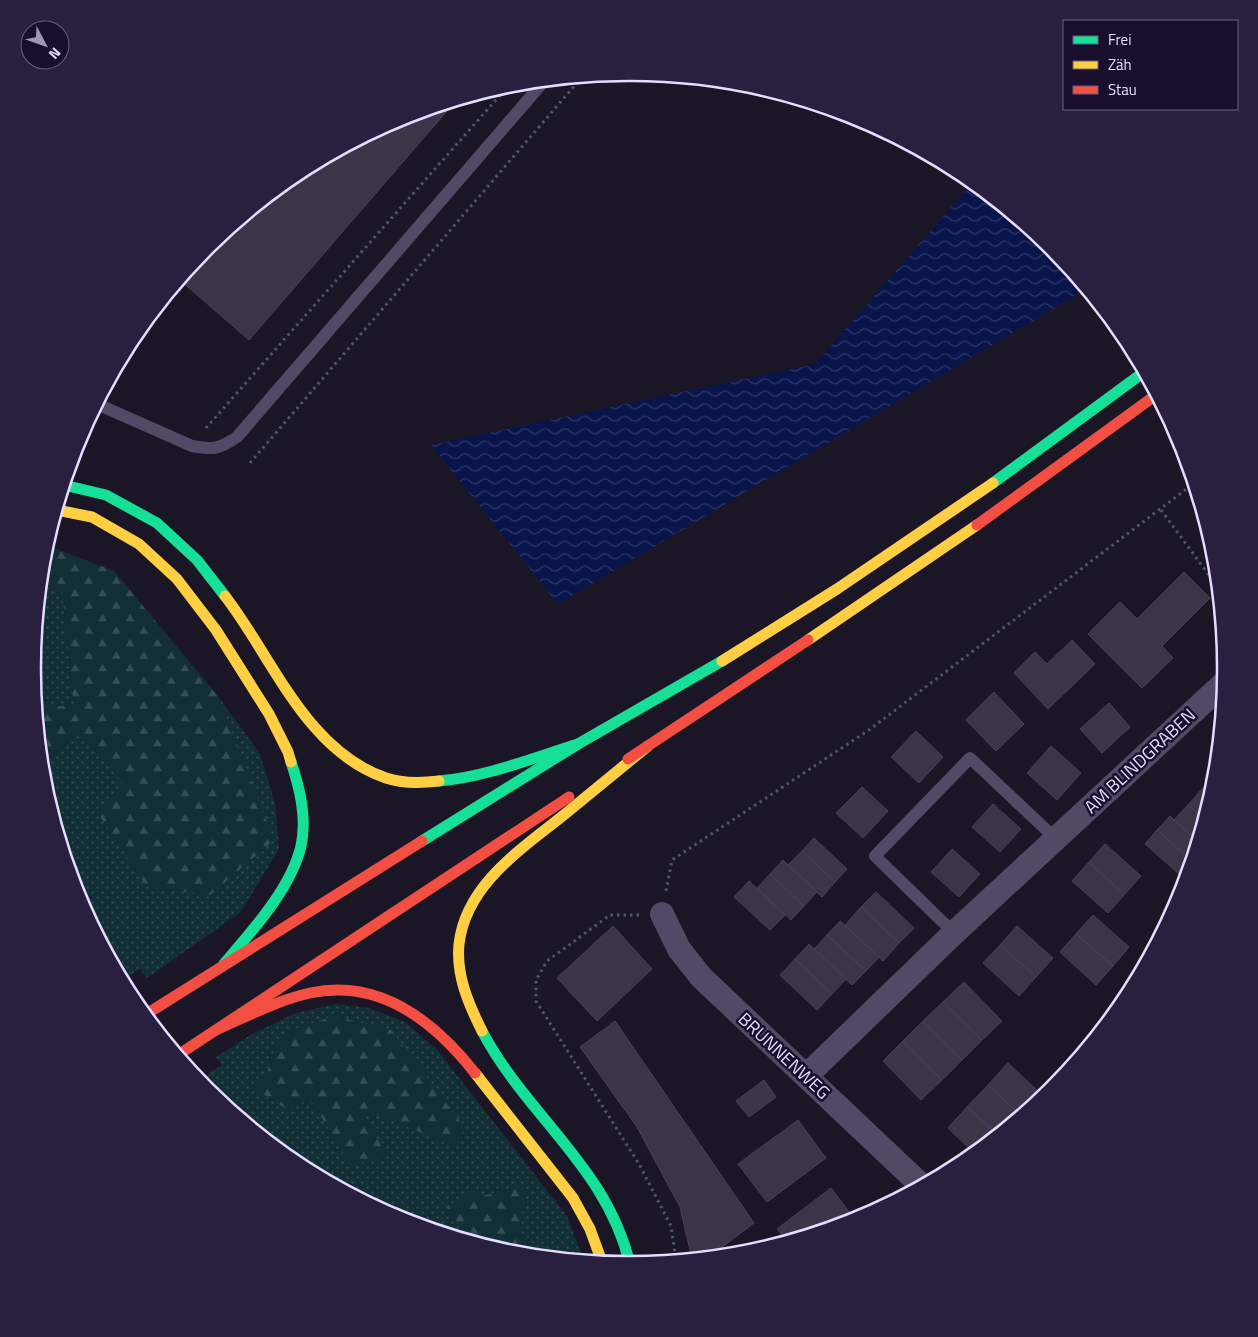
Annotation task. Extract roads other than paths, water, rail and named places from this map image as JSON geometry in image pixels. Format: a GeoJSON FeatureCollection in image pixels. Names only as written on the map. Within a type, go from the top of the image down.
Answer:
{"type":"FeatureCollection","features":[{"type":"Feature","properties":{"kind":"main road"},"geometry":{"type":"LineString","coordinates":[[152,1011],[578,744],[696,677],[837,589],[985,489],[1139,376]]}},
{"type":"Feature","properties":{"kind":"main road"},"geometry":{"type":"LineString","coordinates":[[183,1051],[831,626],[974,528],[1151,399]]}},
{"type":"Feature","properties":{"kind":"main road"},"geometry":{"type":"LineString","coordinates":[[70,487],[106,496],[157,523],[198,560],[238,613],[302,712],[317,731],[340,753],[364,769],[388,780],[416,783],[454,780],[578,744]]}},
{"type":"Feature","properties":{"kind":"main road"},"geometry":{"type":"LineString","coordinates":[[62,511],[92,517],[140,544],[177,580],[216,630],[269,714],[288,752],[299,787],[302,807],[301,846],[290,874],[276,901],[223,965]]}},
{"type":"Feature","properties":{"kind":"main road"},"geometry":{"type":"LineString","coordinates":[[628,1256],[626,1243],[614,1215],[594,1182],[504,1065],[471,1012],[463,990],[459,946],[470,910],[490,879],[502,866],[648,746]]}},
{"type":"Feature","properties":{"kind":"main road"},"geometry":{"type":"LineString","coordinates":[[218,1029],[270,1007],[322,991],[347,990],[382,997],[404,1007],[441,1033],[457,1050],[559,1180],[592,1231],[600,1255]]}},
{"type":"Feature","properties":{"kind":"street","name":"AM BLINDGRABEN"},"geometry":{"type":"LineString","coordinates":[[806,1076],[954,933],[1216,692]]}},
{"type":"Feature","properties":{"kind":"street","name":"BRUNNENWEG"},"geometry":{"type":"LineString","coordinates":[[662,914],[679,948],[701,977],[916,1182]]}},
{"type":"Feature","properties":{"kind":"lane"},"geometry":{"type":"LineString","coordinates":[[103,407],[192,446],[205,448],[223,446],[237,436],[538,88]]}},
{"type":"Feature","properties":{"kind":"lane"},"geometry":{"type":"LineString","coordinates":[[954,933],[875,856],[970,758],[1056,839]]}},
{"type":"Feature","properties":{"kind":"water"},"geometry":{"type":"Polygon","coordinates":[[[967,189],[987,202],[1017,227],[1045,253],[1080,292],[558,604],[431,445],[815,364],[967,189]]]}}]}
